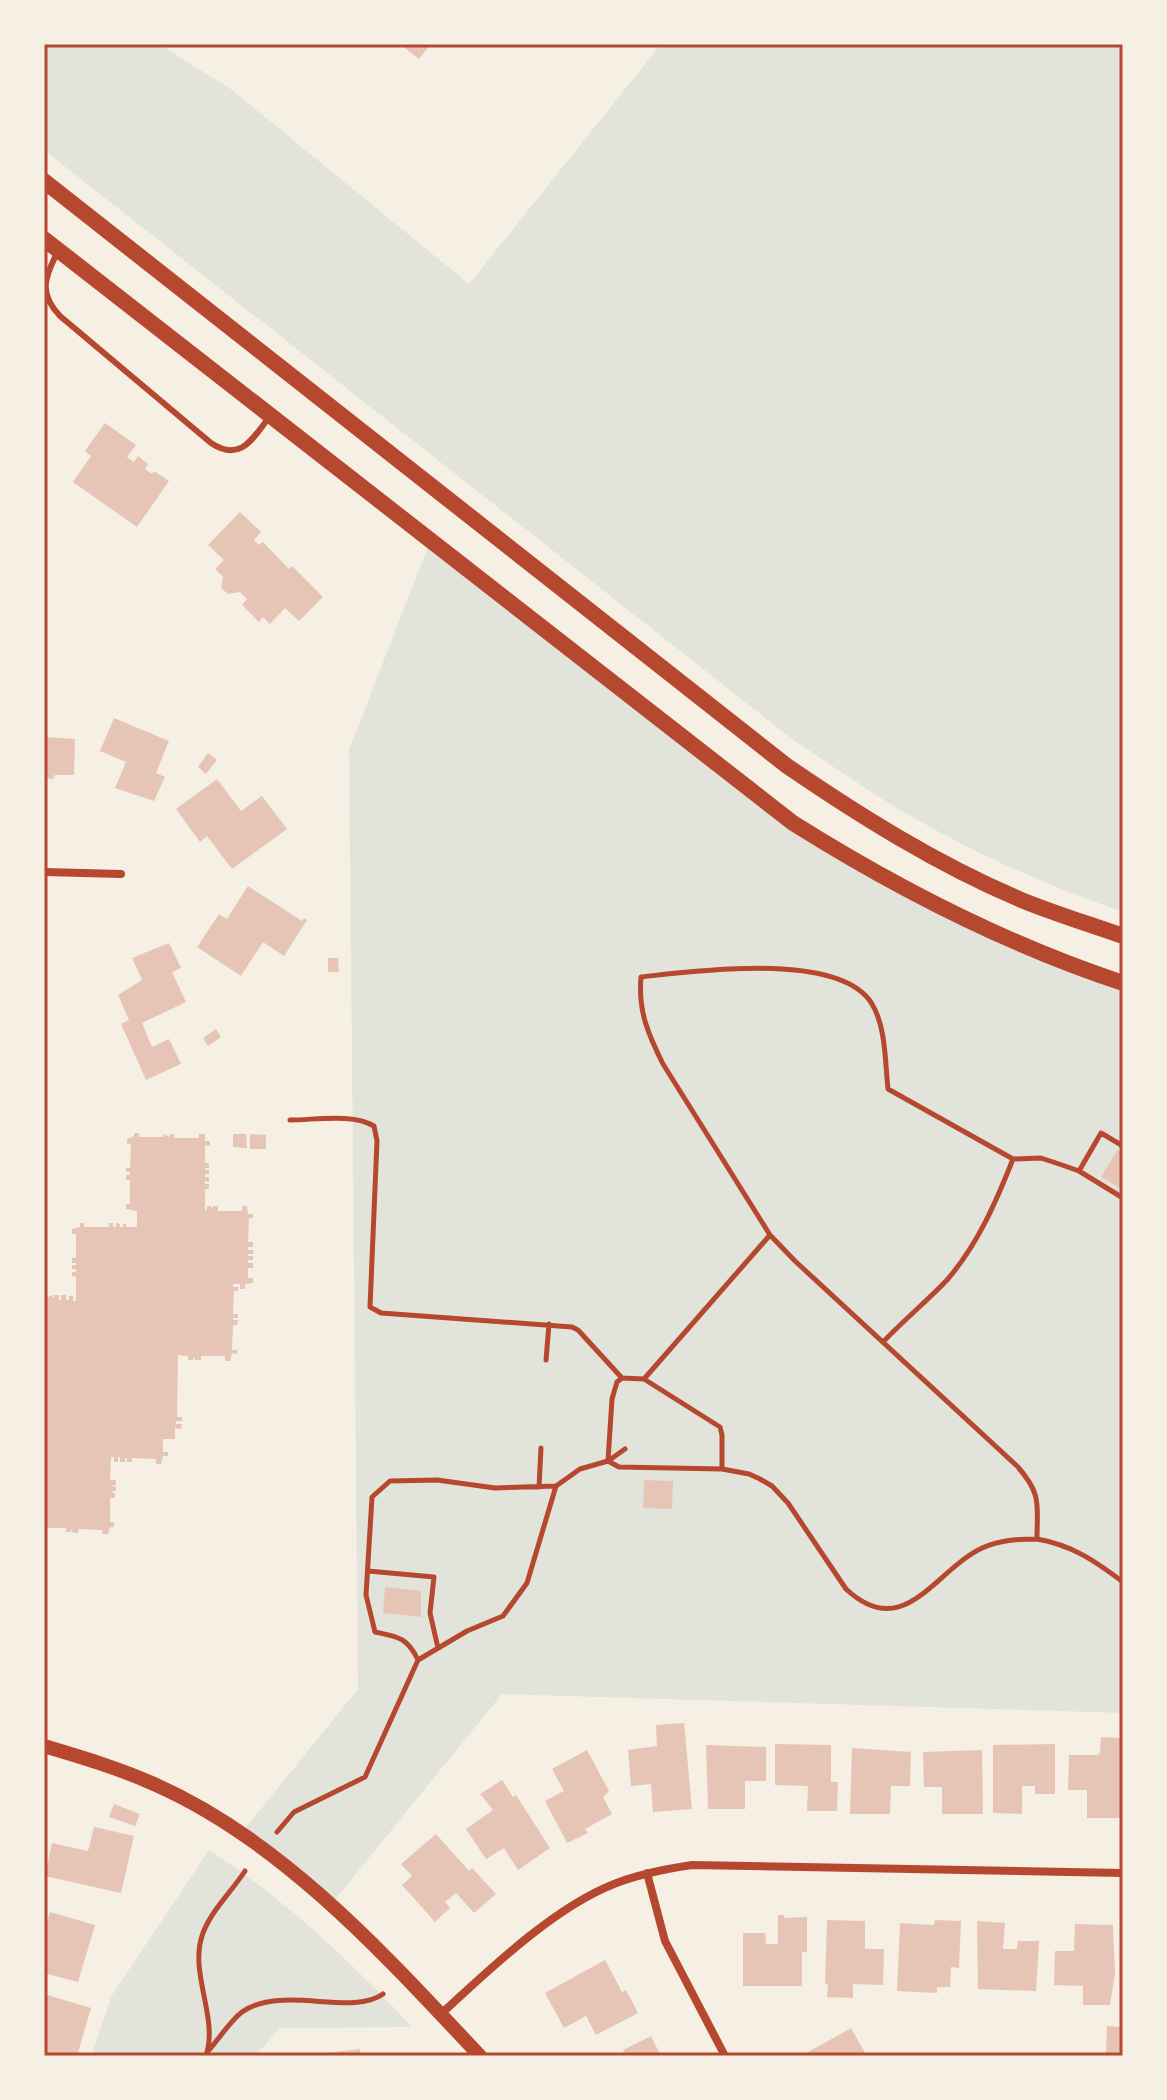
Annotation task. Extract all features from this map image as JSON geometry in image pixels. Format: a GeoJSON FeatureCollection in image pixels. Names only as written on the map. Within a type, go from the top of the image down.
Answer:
{"type":"FeatureCollection","features":[{"type":"Feature","properties":{"kind":"main road"},"geometry":{"type":"LineString","coordinates":[[44,181],[787,766],[859,815],[948,865],[1020,899],[1123,936]]}},
{"type":"Feature","properties":{"kind":"main road"},"geometry":{"type":"LineString","coordinates":[[44,239],[793,823],[861,866],[933,905],[991,933],[1123,983]]}},
{"type":"Feature","properties":{"kind":"street"},"geometry":{"type":"LineString","coordinates":[[44,872],[121,874]]}},
{"type":"Feature","properties":{"kind":"street"},"geometry":{"type":"LineString","coordinates":[[44,1746],[97,1761],[156,1785],[204,1810],[250,1840],[326,1901],[480,2056]]}},
{"type":"Feature","properties":{"kind":"street"},"geometry":{"type":"LineString","coordinates":[[441,2014],[495,1966],[577,1902],[612,1884],[647,1873],[692,1865],[1123,1873]]}},
{"type":"Feature","properties":{"kind":"street"},"geometry":{"type":"LineString","coordinates":[[647,1873],[665,1941],[725,2056]]}},
{"type":"Feature","properties":{"kind":"lane"},"geometry":{"type":"LineString","coordinates":[[59,250],[48,272],[45,289],[48,303],[211,443],[228,451],[241,449],[249,444],[270,416]]}},
{"type":"Feature","properties":{"kind":"path"},"geometry":{"type":"LineString","coordinates":[[1037,1539],[1037,1499],[1028,1478],[770,1235],[663,1064],[650,1038],[641,1013],[641,977],[715,969],[808,971],[843,979],[859,989],[877,1015],[888,1089],[1013,1159],[1041,1158],[1079,1171],[1123,1198]]}},
{"type":"Feature","properties":{"kind":"path"},"geometry":{"type":"LineString","coordinates":[[290,1120],[367,1121],[374,1126],[377,1141],[370,1307],[381,1313],[563,1325],[578,1330],[622,1378]]}},
{"type":"Feature","properties":{"kind":"path"},"geometry":{"type":"LineString","coordinates":[[1079,1171],[1101,1133],[1123,1146]]}},
{"type":"Feature","properties":{"kind":"path"},"geometry":{"type":"LineString","coordinates":[[884,1341],[947,1279],[960,1262],[985,1225],[1013,1159]]}},
{"type":"Feature","properties":{"kind":"path"},"geometry":{"type":"LineString","coordinates":[[644,1379],[770,1235]]}},
{"type":"Feature","properties":{"kind":"path"},"geometry":{"type":"LineString","coordinates":[[546,1360],[549,1324]]}},
{"type":"Feature","properties":{"kind":"path"},"geometry":{"type":"LineString","coordinates":[[608,1461],[612,1399],[617,1382],[622,1378],[644,1379],[720,1427],[722,1469]]}},
{"type":"Feature","properties":{"kind":"path"},"geometry":{"type":"LineString","coordinates":[[539,1487],[541,1448]]}},
{"type":"Feature","properties":{"kind":"path"},"geometry":{"type":"LineString","coordinates":[[418,1660],[402,1638],[375,1632],[366,1595],[372,1497],[390,1481],[437,1480],[495,1488],[556,1486],[580,1469],[608,1461],[625,1449]]}},
{"type":"Feature","properties":{"kind":"path"},"geometry":{"type":"LineString","coordinates":[[608,1461],[619,1467],[722,1469],[749,1474],[772,1486],[788,1503],[846,1589],[856,1598],[879,1607],[893,1609],[914,1602],[963,1559],[982,1548],[1015,1539],[1054,1542],[1083,1553],[1123,1582]]}},
{"type":"Feature","properties":{"kind":"path"},"geometry":{"type":"LineString","coordinates":[[277,1832],[294,1812],[365,1777],[418,1660],[467,1631],[503,1616],[527,1583],[556,1486]]}},
{"type":"Feature","properties":{"kind":"path"},"geometry":{"type":"LineString","coordinates":[[368,1571],[434,1577],[430,1613],[438,1648]]}},
{"type":"Feature","properties":{"kind":"path"},"geometry":{"type":"LineString","coordinates":[[207,2054],[209,2035],[199,1946],[203,1931],[245,1871]]}},
{"type":"Feature","properties":{"kind":"path"},"geometry":{"type":"LineString","coordinates":[[207,2054],[242,2012],[269,2002],[301,1999],[363,2001],[375,2000],[383,1994]]}},
{"type":"Feature","properties":{"kind":"shaded area"},"geometry":{"type":"Polygon","coordinates":[[[44,44],[159,44],[232,90],[469,284],[661,44],[1123,44],[1123,912],[1035,878],[950,838],[895,807],[792,739],[44,150],[44,44]]]}},
{"type":"Feature","properties":{"kind":"shaded area"},"geometry":{"type":"Polygon","coordinates":[[[429,544],[827,848],[1123,989],[1123,1713],[502,1694],[333,1902],[243,1831],[358,1689],[349,750],[429,544]]]}},
{"type":"Feature","properties":{"kind":"shaded area"},"geometry":{"type":"Polygon","coordinates":[[[209,1850],[264,1889],[316,1932],[412,2027],[280,2028],[255,2056],[91,2056],[112,1995],[209,1850]]]}},
{"type":"Feature","properties":{"kind":"building"},"geometry":{"type":"Polygon","coordinates":[[[400,44],[431,44],[419,59],[400,44]]]}},
{"type":"Feature","properties":{"kind":"building"},"geometry":{"type":"Polygon","coordinates":[[[105,423],[136,445],[127,457],[134,462],[138,456],[148,464],[145,469],[169,481],[137,527],[73,482],[91,456],[85,451],[105,423]]]}},
{"type":"Feature","properties":{"kind":"building"},"geometry":{"type":"Polygon","coordinates":[[[240,512],[261,532],[254,540],[259,545],[263,542],[323,597],[299,621],[285,608],[270,624],[263,617],[259,622],[242,605],[247,599],[240,592],[228,594],[221,588],[223,577],[215,569],[224,560],[208,545],[240,512]]]}},
{"type":"Feature","properties":{"kind":"building"},"geometry":{"type":"Polygon","coordinates":[[[114,718],[169,741],[156,773],[165,777],[154,801],[115,788],[126,762],[100,751],[114,718]]]}},
{"type":"Feature","properties":{"kind":"building"},"geometry":{"type":"Polygon","coordinates":[[[44,737],[75,739],[74,775],[44,778],[44,737]]]}},
{"type":"Feature","properties":{"kind":"building"},"geometry":{"type":"Polygon","coordinates":[[[208,753],[217,760],[206,774],[198,767],[208,753]]]}},
{"type":"Feature","properties":{"kind":"building"},"geometry":{"type":"Polygon","coordinates":[[[217,779],[241,811],[262,796],[287,829],[232,869],[207,836],[200,842],[176,809],[217,779]]]}},
{"type":"Feature","properties":{"kind":"building"},"geometry":{"type":"Polygon","coordinates":[[[248,886],[302,921],[304,918],[307,920],[284,956],[263,942],[241,976],[197,947],[219,914],[227,919],[248,886]]]}},
{"type":"Feature","properties":{"kind":"building"},"geometry":{"type":"Polygon","coordinates":[[[169,943],[181,968],[172,972],[186,1002],[142,1023],[152,1047],[169,1039],[181,1064],[146,1080],[121,1024],[129,1020],[118,995],[142,980],[132,958],[169,943]]]}},
{"type":"Feature","properties":{"kind":"building"},"geometry":{"type":"Polygon","coordinates":[[[328,958],[338,958],[339,972],[328,972],[328,958]]]}},
{"type":"Feature","properties":{"kind":"building"},"geometry":{"type":"Polygon","coordinates":[[[216,1029],[221,1037],[208,1046],[203,1038],[216,1029]]]}},
{"type":"Feature","properties":{"kind":"building"},"geometry":{"type":"Polygon","coordinates":[[[139,1133],[139,1137],[163,1137],[163,1134],[170,1137],[174,1134],[174,1138],[199,1138],[199,1134],[205,1134],[205,1141],[210,1141],[210,1146],[205,1145],[205,1163],[209,1163],[209,1168],[205,1170],[209,1170],[209,1174],[205,1177],[209,1177],[209,1182],[205,1181],[205,1184],[209,1184],[209,1189],[205,1189],[205,1210],[207,1206],[211,1206],[211,1210],[213,1206],[218,1206],[218,1211],[242,1211],[242,1206],[247,1206],[248,1214],[253,1214],[253,1218],[249,1218],[248,1242],[253,1242],[253,1247],[248,1247],[248,1250],[253,1250],[253,1254],[248,1256],[253,1256],[253,1260],[248,1260],[248,1263],[253,1263],[253,1268],[248,1268],[248,1278],[253,1278],[253,1283],[245,1284],[245,1289],[240,1289],[240,1284],[233,1284],[233,1287],[238,1287],[238,1291],[234,1291],[233,1314],[238,1314],[238,1318],[233,1320],[238,1320],[237,1325],[233,1325],[232,1350],[237,1350],[237,1354],[232,1353],[230,1361],[225,1361],[225,1356],[201,1356],[201,1360],[195,1360],[193,1356],[193,1360],[188,1360],[188,1356],[178,1355],[177,1417],[182,1417],[182,1421],[176,1421],[176,1424],[182,1424],[181,1429],[175,1428],[175,1439],[163,1439],[163,1452],[168,1452],[168,1456],[163,1456],[161,1464],[156,1464],[156,1459],[132,1458],[132,1462],[127,1462],[125,1458],[125,1462],[120,1462],[120,1457],[118,1462],[114,1462],[114,1457],[111,1457],[110,1480],[116,1480],[116,1485],[111,1485],[116,1487],[116,1491],[111,1491],[115,1493],[115,1498],[110,1498],[110,1522],[114,1522],[114,1527],[110,1527],[108,1534],[102,1534],[102,1530],[79,1529],[78,1533],[73,1533],[71,1529],[71,1532],[66,1532],[66,1528],[44,1528],[44,1299],[52,1295],[54,1299],[54,1295],[59,1295],[61,1300],[61,1295],[66,1295],[66,1300],[73,1296],[73,1301],[76,1301],[76,1277],[72,1276],[72,1272],[76,1269],[72,1269],[72,1265],[76,1263],[72,1263],[72,1258],[76,1258],[76,1234],[72,1234],[72,1229],[80,1227],[80,1223],[84,1223],[84,1227],[109,1227],[109,1223],[113,1223],[116,1227],[116,1223],[120,1227],[126,1224],[126,1227],[137,1227],[137,1211],[126,1209],[126,1204],[130,1204],[130,1180],[126,1180],[126,1175],[130,1172],[126,1172],[126,1168],[130,1168],[131,1144],[127,1144],[127,1139],[139,1133]]]}},
{"type":"Feature","properties":{"kind":"building"},"geometry":{"type":"Polygon","coordinates":[[[233,1134],[246,1134],[247,1148],[233,1147],[233,1134]]]}},
{"type":"Feature","properties":{"kind":"building"},"geometry":{"type":"Polygon","coordinates":[[[250,1134],[266,1135],[266,1149],[250,1149],[250,1134]]]}},
{"type":"Feature","properties":{"kind":"building"},"geometry":{"type":"Polygon","coordinates":[[[1117,1150],[1123,1153],[1123,1190],[1101,1177],[1117,1150]]]}},
{"type":"Feature","properties":{"kind":"building"},"geometry":{"type":"Polygon","coordinates":[[[644,1480],[673,1481],[672,1509],[643,1508],[644,1480]]]}},
{"type":"Feature","properties":{"kind":"building"},"geometry":{"type":"Polygon","coordinates":[[[385,1587],[421,1591],[421,1617],[383,1613],[385,1587]]]}},
{"type":"Feature","properties":{"kind":"building"},"geometry":{"type":"Polygon","coordinates":[[[684,1723],[692,1809],[653,1812],[651,1784],[631,1786],[628,1750],[657,1746],[656,1725],[684,1723]]]}},
{"type":"Feature","properties":{"kind":"building"},"geometry":{"type":"Polygon","coordinates":[[[1101,1737],[1123,1738],[1123,1818],[1087,1818],[1087,1790],[1068,1790],[1069,1755],[1098,1755],[1101,1737]]]}},
{"type":"Feature","properties":{"kind":"building"},"geometry":{"type":"Polygon","coordinates":[[[775,1744],[831,1745],[831,1782],[838,1782],[837,1811],[807,1811],[808,1786],[775,1785],[775,1744]]]}},
{"type":"Feature","properties":{"kind":"building"},"geometry":{"type":"Polygon","coordinates":[[[1055,1744],[1055,1794],[1035,1794],[1035,1786],[1022,1786],[1022,1814],[993,1813],[993,1745],[1055,1744]]]}},
{"type":"Feature","properties":{"kind":"building"},"geometry":{"type":"Polygon","coordinates":[[[706,1745],[766,1747],[766,1781],[745,1781],[745,1809],[708,1809],[706,1745]]]}},
{"type":"Feature","properties":{"kind":"building"},"geometry":{"type":"Polygon","coordinates":[[[852,1748],[911,1752],[910,1786],[891,1786],[890,1814],[850,1814],[852,1748]]]}},
{"type":"Feature","properties":{"kind":"building"},"geometry":{"type":"Polygon","coordinates":[[[587,1750],[609,1791],[603,1797],[612,1814],[585,1829],[588,1833],[567,1843],[545,1801],[564,1791],[552,1769],[587,1750]]]}},
{"type":"Feature","properties":{"kind":"building"},"geometry":{"type":"Polygon","coordinates":[[[982,1750],[983,1814],[942,1814],[942,1787],[924,1787],[923,1752],[982,1750]]]}},
{"type":"Feature","properties":{"kind":"building"},"geometry":{"type":"Polygon","coordinates":[[[502,1780],[513,1797],[516,1795],[550,1848],[518,1870],[504,1848],[486,1859],[466,1829],[493,1810],[480,1794],[502,1780]]]}},
{"type":"Feature","properties":{"kind":"building"},"geometry":{"type":"Polygon","coordinates":[[[114,1804],[140,1814],[135,1826],[109,1817],[114,1804]]]}},
{"type":"Feature","properties":{"kind":"building"},"geometry":{"type":"Polygon","coordinates":[[[94,1827],[134,1836],[121,1893],[45,1876],[52,1843],[88,1851],[94,1827]]]}},
{"type":"Feature","properties":{"kind":"building"},"geometry":{"type":"Polygon","coordinates":[[[436,1834],[469,1871],[472,1868],[496,1894],[474,1913],[456,1893],[445,1902],[450,1908],[435,1922],[402,1885],[412,1876],[401,1864],[436,1834]]]}},
{"type":"Feature","properties":{"kind":"building"},"geometry":{"type":"Polygon","coordinates":[[[50,1912],[95,1925],[78,1982],[44,1973],[44,1933],[50,1912]]]}},
{"type":"Feature","properties":{"kind":"building"},"geometry":{"type":"Polygon","coordinates":[[[778,1915],[784,1915],[784,1918],[807,1917],[807,1952],[802,1952],[802,1986],[743,1986],[743,1933],[765,1933],[766,1944],[778,1944],[778,1915]]]}},
{"type":"Feature","properties":{"kind":"building"},"geometry":{"type":"Polygon","coordinates":[[[827,1920],[865,1921],[865,1949],[884,1949],[883,1985],[853,1984],[853,1998],[827,1997],[827,1920]]]}},
{"type":"Feature","properties":{"kind":"building"},"geometry":{"type":"Polygon","coordinates":[[[935,1920],[961,1921],[959,1968],[951,1967],[950,1987],[937,1987],[937,1993],[897,1991],[900,1923],[934,1925],[935,1920]]]}},
{"type":"Feature","properties":{"kind":"building"},"geometry":{"type":"Polygon","coordinates":[[[977,1921],[1005,1923],[1003,1949],[1017,1949],[1018,1941],[1039,1941],[1036,1991],[978,1989],[977,1921]]]}},
{"type":"Feature","properties":{"kind":"building"},"geometry":{"type":"Polygon","coordinates":[[[1075,1924],[1113,1925],[1115,1974],[1110,2005],[1083,2005],[1083,1986],[1054,1985],[1055,1951],[1074,1951],[1075,1924]]]}},
{"type":"Feature","properties":{"kind":"building"},"geometry":{"type":"Polygon","coordinates":[[[605,1960],[622,1992],[626,1990],[638,2013],[596,2035],[586,2016],[564,2028],[545,1993],[605,1960]]]}},
{"type":"Feature","properties":{"kind":"building"},"geometry":{"type":"Polygon","coordinates":[[[44,1994],[91,2008],[77,2056],[44,2056],[44,1994]]]}},
{"type":"Feature","properties":{"kind":"building"},"geometry":{"type":"Polygon","coordinates":[[[1107,2026],[1123,2027],[1123,2056],[1106,2056],[1107,2026]]]}},
{"type":"Feature","properties":{"kind":"building"},"geometry":{"type":"Polygon","coordinates":[[[851,2028],[867,2056],[801,2056],[851,2028]]]}},
{"type":"Feature","properties":{"kind":"building"},"geometry":{"type":"Polygon","coordinates":[[[651,2036],[661,2056],[626,2056],[623,2050],[651,2036]]]}},
{"type":"Feature","properties":{"kind":"building"},"geometry":{"type":"Polygon","coordinates":[[[360,2049],[360,2056],[319,2054],[360,2049]]]}}]}
